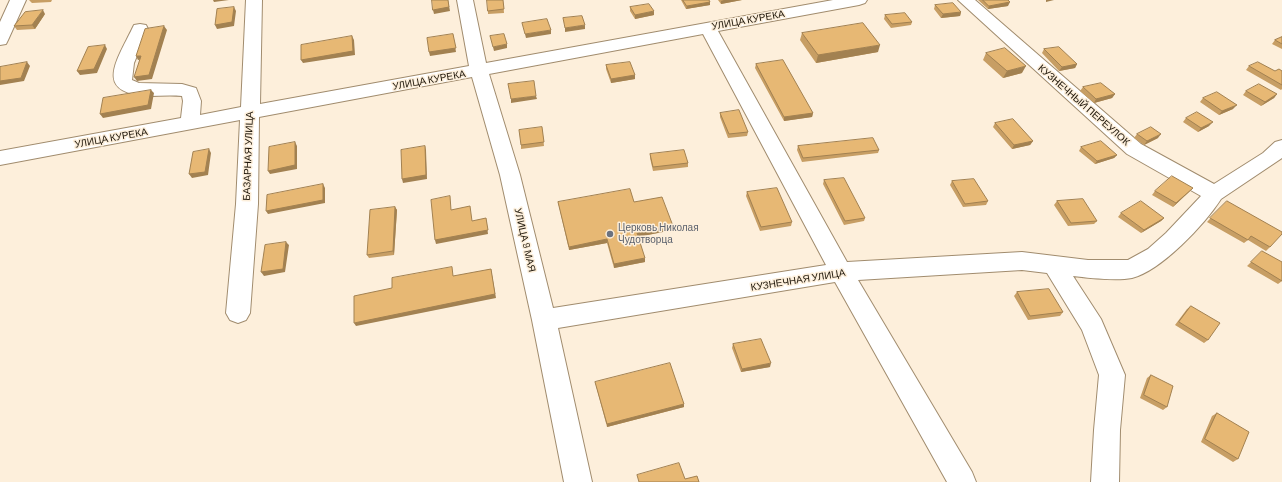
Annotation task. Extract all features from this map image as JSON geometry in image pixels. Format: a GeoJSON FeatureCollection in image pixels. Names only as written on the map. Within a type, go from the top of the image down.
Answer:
{"type":"FeatureCollection","features":[{"type":"Feature","properties":{"kind":"street"},"geometry":{"type":"LineString","coordinates":[[0,40],[18,0]]}},
{"type":"Feature","properties":{"kind":"street","name":"БАЗАРНАЯ УЛИЦА"},"geometry":{"type":"LineString","coordinates":[[238,312],[246,204],[254,0]]}},
{"type":"Feature","properties":{"kind":"street","name":"УЛИЦА 9 МАЯ"},"geometry":{"type":"LineString","coordinates":[[465,0],[479,70],[510,175],[544,320],[578,482]]}},
{"type":"Feature","properties":{"kind":"street","name":"УЛИЦА КУРЕКА"},"geometry":{"type":"LineString","coordinates":[[0,158],[858,0]]}},
{"type":"Feature","properties":{"kind":"street","name":"КУЗНЕЧНЫЙ ПЕРЕУЛОК"},"geometry":{"type":"LineString","coordinates":[[966,0],[1134,149],[1214,194]]}},
{"type":"Feature","properties":{"kind":"street"},"geometry":{"type":"LineString","coordinates":[[708,27],[841,272],[962,482]]}},
{"type":"Feature","properties":{"kind":"street"},"geometry":{"type":"LineString","coordinates":[[140,29],[124,67],[122,78],[123,83],[134,88],[180,89],[190,92],[192,101],[190,124]]}},
{"type":"Feature","properties":{"kind":"street","name":"КУЗНЕЧНАЯ УЛИЦА"},"geometry":{"type":"LineString","coordinates":[[544,320],[841,272],[1022,261],[1088,269],[1131,269],[1156,255],[1174,239],[1214,194],[1270,158],[1282,147]]}},
{"type":"Feature","properties":{"kind":"street"},"geometry":{"type":"LineString","coordinates":[[1054,265],[1092,326],[1112,375],[1107,430],[1105,482]]}},
{"type":"Feature","properties":{"kind":"building"},"geometry":{"type":"Polygon","coordinates":[[[432,0],[448,0],[449,7],[433,10],[432,0]]]}},
{"type":"Feature","properties":{"kind":"building"},"geometry":{"type":"Polygon","coordinates":[[[487,0],[503,0],[504,9],[488,11],[487,0]]]}},
{"type":"Feature","properties":{"kind":"building"},"geometry":{"type":"Polygon","coordinates":[[[683,0],[709,0],[710,2],[687,6],[683,0]]]}},
{"type":"Feature","properties":{"kind":"building"},"geometry":{"type":"Polygon","coordinates":[[[983,0],[1008,0],[1010,2],[989,6],[983,0]]]}},
{"type":"Feature","properties":{"kind":"building"},"geometry":{"type":"Polygon","coordinates":[[[953,3],[961,12],[943,14],[935,5],[953,3]]]}},
{"type":"Feature","properties":{"kind":"building"},"geometry":{"type":"Polygon","coordinates":[[[649,4],[654,11],[635,15],[630,7],[649,4]]]}},
{"type":"Feature","properties":{"kind":"building"},"geometry":{"type":"Polygon","coordinates":[[[234,7],[232,22],[215,25],[217,9],[234,7]]]}},
{"type":"Feature","properties":{"kind":"building"},"geometry":{"type":"Polygon","coordinates":[[[43,10],[32,25],[14,26],[25,12],[43,10]]]}},
{"type":"Feature","properties":{"kind":"building"},"geometry":{"type":"Polygon","coordinates":[[[905,13],[912,22],[892,24],[885,15],[905,13]]]}},
{"type":"Feature","properties":{"kind":"building"},"geometry":{"type":"Polygon","coordinates":[[[582,16],[585,25],[565,28],[563,18],[582,16]]]}},
{"type":"Feature","properties":{"kind":"building"},"geometry":{"type":"Polygon","coordinates":[[[547,19],[551,30],[525,34],[522,23],[547,19]]]}},
{"type":"Feature","properties":{"kind":"building"},"geometry":{"type":"Polygon","coordinates":[[[863,23],[880,45],[818,55],[802,33],[863,23]]]}},
{"type":"Feature","properties":{"kind":"building"},"geometry":{"type":"Polygon","coordinates":[[[164,26],[149,75],[134,77],[141,56],[136,56],[145,29],[164,26]]]}},
{"type":"Feature","properties":{"kind":"building"},"geometry":{"type":"Polygon","coordinates":[[[453,34],[456,48],[429,52],[427,38],[453,34]]]}},
{"type":"Feature","properties":{"kind":"building"},"geometry":{"type":"Polygon","coordinates":[[[504,34],[507,44],[493,47],[490,36],[504,34]]]}},
{"type":"Feature","properties":{"kind":"building"},"geometry":{"type":"Polygon","coordinates":[[[352,36],[353,51],[301,60],[301,45],[352,36]]]}},
{"type":"Feature","properties":{"kind":"building"},"geometry":{"type":"Polygon","coordinates":[[[1282,37],[1282,44],[1275,40],[1282,37]]]}},
{"type":"Feature","properties":{"kind":"building"},"geometry":{"type":"Polygon","coordinates":[[[105,45],[94,69],[77,71],[88,47],[105,45]]]}},
{"type":"Feature","properties":{"kind":"building"},"geometry":{"type":"Polygon","coordinates":[[[1059,47],[1077,64],[1062,67],[1044,49],[1059,47]]]}},
{"type":"Feature","properties":{"kind":"building"},"geometry":{"type":"Polygon","coordinates":[[[1005,48],[1026,66],[1007,71],[986,53],[1005,48]]]}},
{"type":"Feature","properties":{"kind":"building"},"geometry":{"type":"Polygon","coordinates":[[[783,60],[813,113],[784,117],[756,64],[783,60]]]}},
{"type":"Feature","properties":{"kind":"building"},"geometry":{"type":"Polygon","coordinates":[[[27,62],[21,78],[0,81],[0,67],[27,62]]]}},
{"type":"Feature","properties":{"kind":"building"},"geometry":{"type":"Polygon","coordinates":[[[630,62],[635,75],[611,79],[606,65],[630,62]]]}},
{"type":"Feature","properties":{"kind":"building"},"geometry":{"type":"Polygon","coordinates":[[[1258,62],[1275,71],[1279,69],[1282,71],[1282,85],[1249,66],[1258,62]]]}},
{"type":"Feature","properties":{"kind":"building"},"geometry":{"type":"Polygon","coordinates":[[[534,81],[536,96],[511,99],[508,84],[534,81]]]}},
{"type":"Feature","properties":{"kind":"building"},"geometry":{"type":"Polygon","coordinates":[[[1101,83],[1115,94],[1096,99],[1083,87],[1101,83]]]}},
{"type":"Feature","properties":{"kind":"building"},"geometry":{"type":"Polygon","coordinates":[[[1259,84],[1277,94],[1265,102],[1246,91],[1259,84]]]}},
{"type":"Feature","properties":{"kind":"building"},"geometry":{"type":"Polygon","coordinates":[[[151,90],[148,105],[100,114],[103,98],[151,90]]]}},
{"type":"Feature","properties":{"kind":"building"},"geometry":{"type":"Polygon","coordinates":[[[1217,92],[1237,105],[1222,111],[1203,98],[1217,92]]]}},
{"type":"Feature","properties":{"kind":"building"},"geometry":{"type":"Polygon","coordinates":[[[739,110],[748,132],[729,134],[720,113],[739,110]]]}},
{"type":"Feature","properties":{"kind":"building"},"geometry":{"type":"Polygon","coordinates":[[[1197,112],[1213,122],[1201,128],[1186,118],[1197,112]]]}},
{"type":"Feature","properties":{"kind":"building"},"geometry":{"type":"Polygon","coordinates":[[[1013,119],[1033,141],[1014,145],[995,123],[1013,119]]]}},
{"type":"Feature","properties":{"kind":"building"},"geometry":{"type":"Polygon","coordinates":[[[542,127],[544,142],[521,145],[519,130],[542,127]]]}},
{"type":"Feature","properties":{"kind":"building"},"geometry":{"type":"Polygon","coordinates":[[[1151,127],[1161,134],[1147,141],[1137,134],[1151,127]]]}},
{"type":"Feature","properties":{"kind":"building"},"geometry":{"type":"Polygon","coordinates":[[[873,138],[879,150],[803,158],[798,146],[873,138]]]}},
{"type":"Feature","properties":{"kind":"building"},"geometry":{"type":"Polygon","coordinates":[[[1101,141],[1117,155],[1097,161],[1081,147],[1101,141]]]}},
{"type":"Feature","properties":{"kind":"building"},"geometry":{"type":"Polygon","coordinates":[[[295,142],[295,165],[268,171],[269,147],[295,142]]]}},
{"type":"Feature","properties":{"kind":"building"},"geometry":{"type":"Polygon","coordinates":[[[425,146],[426,175],[402,179],[401,150],[425,146]]]}},
{"type":"Feature","properties":{"kind":"building"},"geometry":{"type":"Polygon","coordinates":[[[209,149],[205,172],[189,174],[193,152],[209,149]]]}},
{"type":"Feature","properties":{"kind":"building"},"geometry":{"type":"Polygon","coordinates":[[[684,150],[688,163],[653,167],[650,154],[684,150]]]}},
{"type":"Feature","properties":{"kind":"building"},"geometry":{"type":"Polygon","coordinates":[[[1172,176],[1193,188],[1176,203],[1155,191],[1172,176]]]}},
{"type":"Feature","properties":{"kind":"building"},"geometry":{"type":"Polygon","coordinates":[[[844,178],[865,218],[845,221],[824,180],[844,178]]]}},
{"type":"Feature","properties":{"kind":"building"},"geometry":{"type":"Polygon","coordinates":[[[974,179],[988,201],[965,204],[952,181],[974,179]]]}},
{"type":"Feature","properties":{"kind":"building"},"geometry":{"type":"Polygon","coordinates":[[[323,184],[323,200],[266,211],[267,195],[323,184]]]}},
{"type":"Feature","properties":{"kind":"building"},"geometry":{"type":"Polygon","coordinates":[[[777,188],[792,222],[761,227],[747,192],[777,188]]]}},
{"type":"Feature","properties":{"kind":"building","name":"Церковь Николая Чудотворца"},"geometry":{"type":"Polygon","coordinates":[[[630,189],[634,202],[662,197],[673,226],[637,233],[645,258],[614,264],[607,239],[569,247],[558,202],[630,189]]]}},
{"type":"Feature","properties":{"kind":"building"},"geometry":{"type":"Polygon","coordinates":[[[450,196],[451,210],[470,206],[472,221],[486,218],[488,230],[435,240],[431,200],[450,196]]]}},
{"type":"Feature","properties":{"kind":"building"},"geometry":{"type":"Polygon","coordinates":[[[1083,199],[1097,221],[1071,223],[1057,201],[1083,199]]]}},
{"type":"Feature","properties":{"kind":"building"},"geometry":{"type":"Polygon","coordinates":[[[1141,201],[1164,218],[1144,230],[1121,213],[1141,201]]]}},
{"type":"Feature","properties":{"kind":"building"},"geometry":{"type":"Polygon","coordinates":[[[1227,201],[1282,232],[1282,234],[1270,247],[1251,236],[1248,240],[1210,218],[1227,201]]]}},
{"type":"Feature","properties":{"kind":"building"},"geometry":{"type":"Polygon","coordinates":[[[395,207],[393,251],[367,255],[370,210],[395,207]]]}},
{"type":"Feature","properties":{"kind":"building"},"geometry":{"type":"Polygon","coordinates":[[[286,242],[283,269],[261,272],[265,245],[286,242]]]}},
{"type":"Feature","properties":{"kind":"building"},"geometry":{"type":"Polygon","coordinates":[[[1262,251],[1282,262],[1282,281],[1251,262],[1262,251]]]}},
{"type":"Feature","properties":{"kind":"building"},"geometry":{"type":"Polygon","coordinates":[[[452,267],[453,276],[491,269],[495,294],[354,323],[354,296],[392,288],[392,278],[452,267]]]}},
{"type":"Feature","properties":{"kind":"building"},"geometry":{"type":"Polygon","coordinates":[[[1049,289],[1063,312],[1030,316],[1017,292],[1049,289]]]}},
{"type":"Feature","properties":{"kind":"building"},"geometry":{"type":"Polygon","coordinates":[[[1191,306],[1220,323],[1208,340],[1179,322],[1191,306]]]}},
{"type":"Feature","properties":{"kind":"building"},"geometry":{"type":"Polygon","coordinates":[[[761,339],[771,363],[742,369],[733,344],[761,339]]]}},
{"type":"Feature","properties":{"kind":"building"},"geometry":{"type":"Polygon","coordinates":[[[670,363],[684,404],[607,424],[595,382],[670,363]]]}},
{"type":"Feature","properties":{"kind":"building"},"geometry":{"type":"Polygon","coordinates":[[[1151,375],[1173,386],[1167,407],[1144,395],[1151,375]]]}},
{"type":"Feature","properties":{"kind":"building"},"geometry":{"type":"Polygon","coordinates":[[[1217,413],[1249,432],[1238,459],[1205,439],[1217,413]]]}},
{"type":"Feature","properties":{"kind":"building"},"geometry":{"type":"Polygon","coordinates":[[[679,463],[685,479],[697,476],[699,482],[639,482],[637,475],[679,463]]]}},
{"type":"Feature","properties":{"kind":"place","name":"Церковь Николая Чудотворца"},"geometry":{"type":"Point","coordinates":[610,234]}}]}
